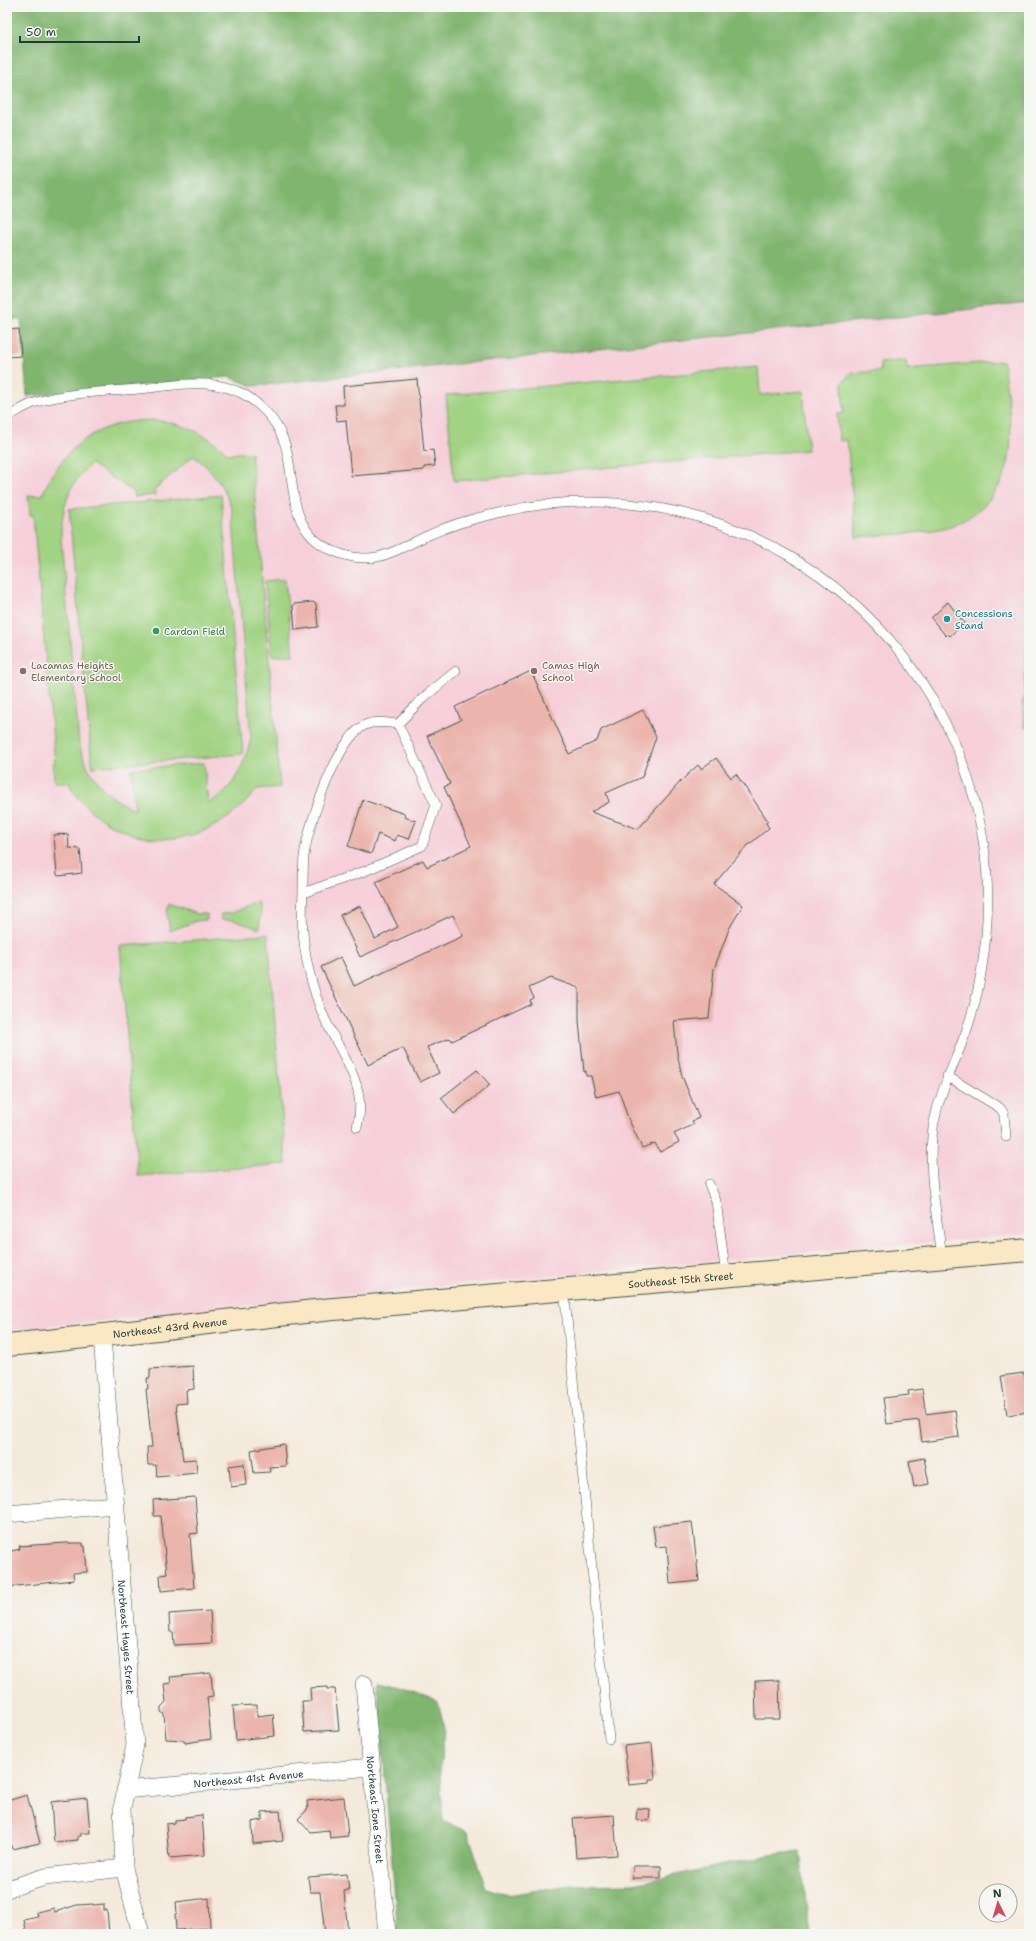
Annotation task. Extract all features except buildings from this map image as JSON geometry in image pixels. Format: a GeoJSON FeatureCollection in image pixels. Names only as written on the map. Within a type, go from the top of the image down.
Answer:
{"type":"FeatureCollection","features":[{"type":"Feature","properties":{"kind":"street","name":"Southeast 15th Street"},"geometry":{"type":"LineString","coordinates":[[334,1309],[1029,1250]]}},
{"type":"Feature","properties":{"kind":"street","name":"Northeast 43rd Avenue"},"geometry":{"type":"LineString","coordinates":[[7,1345],[102,1337],[255,1317],[334,1309]]}},
{"type":"Feature","properties":{"kind":"street","name":"Northeast Hayes Street"},"geometry":{"type":"LineString","coordinates":[[102,1337],[135,1745],[122,1808],[124,1868],[141,1934]]}},
{"type":"Feature","properties":{"kind":"street"},"geometry":{"type":"LineString","coordinates":[[7,1514],[116,1505]]}},
{"type":"Feature","properties":{"kind":"street","name":"Northeast Ione Street"},"geometry":{"type":"LineString","coordinates":[[364,1684],[387,1934]]}},
{"type":"Feature","properties":{"kind":"street","name":"Northeast 41st Avenue"},"geometry":{"type":"LineString","coordinates":[[125,1790],[371,1767]]}},
{"type":"Feature","properties":{"kind":"street"},"geometry":{"type":"LineString","coordinates":[[7,1889],[45,1877],[124,1868]]}},
{"type":"Feature","properties":{"kind":"lane"},"geometry":{"type":"LineString","coordinates":[[7,417],[29,405],[53,398],[192,384],[231,388],[243,394],[264,409],[279,429],[289,459],[294,501],[298,514],[308,531],[324,546],[347,556],[380,558],[446,528],[496,513],[546,504],[594,502],[646,506],[700,517],[756,538],[811,570],[863,611],[916,671],[955,743],[975,798],[985,860],[987,931],[983,965],[974,1007],[957,1055],[947,1076],[938,1105],[932,1138],[933,1178],[942,1258]]}},
{"type":"Feature","properties":{"kind":"lane"},"geometry":{"type":"LineString","coordinates":[[398,724],[422,698],[456,671]]}},
{"type":"Feature","properties":{"kind":"lane"},"geometry":{"type":"LineString","coordinates":[[357,1127],[360,1114],[360,1097],[356,1079],[321,1009],[307,962],[301,916],[304,855],[317,805],[343,750],[356,731],[366,724],[376,722],[398,724]]}},
{"type":"Feature","properties":{"kind":"lane"},"geometry":{"type":"LineString","coordinates":[[303,893],[365,872],[422,846],[436,805],[398,724]]}},
{"type":"Feature","properties":{"kind":"lane"},"geometry":{"type":"LineString","coordinates":[[947,1076],[1000,1108],[1004,1114],[1006,1137]]}},
{"type":"Feature","properties":{"kind":"lane"},"geometry":{"type":"LineString","coordinates":[[709,1184],[716,1201],[726,1276]]}},
{"type":"Feature","properties":{"kind":"lane"},"geometry":{"type":"LineString","coordinates":[[564,1290],[609,1739]]}},
{"type":"Feature","properties":{"kind":"shaded area","name":"Camas High School"},"geometry":{"type":"Polygon","coordinates":[[[1029,303],[1029,1234],[714,1261],[351,1295],[7,1331],[7,413],[15,413],[27,396],[253,386],[1029,303]]]}},
{"type":"Feature","properties":{"kind":"green space"},"geometry":{"type":"Polygon","coordinates":[[[7,7],[1029,7],[1029,303],[253,386],[229,377],[27,396],[21,319],[7,320],[7,7]]]}},
{"type":"Feature","properties":{"kind":"green space"},"geometry":{"type":"Polygon","coordinates":[[[906,360],[907,369],[1003,361],[1011,431],[1008,465],[990,499],[971,516],[959,522],[947,527],[926,531],[856,537],[847,440],[839,441],[837,414],[844,413],[842,383],[851,373],[881,371],[880,363],[906,360]]]}},
{"type":"Feature","properties":{"kind":"green space"},"geometry":{"type":"Polygon","coordinates":[[[758,367],[760,395],[803,391],[808,450],[454,481],[446,395],[758,367]]]}},
{"type":"Feature","properties":{"kind":"green space"},"geometry":{"type":"Polygon","coordinates":[[[151,420],[172,423],[183,426],[202,435],[211,440],[228,454],[251,452],[280,787],[257,789],[243,805],[227,818],[210,828],[192,835],[173,838],[153,838],[133,834],[113,826],[99,818],[87,807],[68,782],[54,782],[53,763],[55,763],[33,515],[30,515],[28,496],[42,495],[60,463],[84,440],[99,431],[115,425],[151,420]],[[193,456],[154,490],[155,495],[134,497],[134,492],[91,464],[83,471],[72,488],[65,507],[61,527],[79,743],[87,765],[98,783],[114,798],[135,810],[131,769],[204,763],[208,803],[225,791],[237,775],[242,767],[251,738],[232,510],[222,487],[207,467],[193,456]]]}},
{"type":"Feature","properties":{"kind":"green space","name":"Cardon Field"},"geometry":{"type":"Polygon","coordinates":[[[221,495],[243,754],[92,767],[69,509],[221,495]]]}},
{"type":"Feature","properties":{"kind":"green space"},"geometry":{"type":"Polygon","coordinates":[[[285,579],[293,655],[272,656],[265,581],[285,579]]]}},
{"type":"Feature","properties":{"kind":"green space"},"geometry":{"type":"Polygon","coordinates":[[[1029,600],[1029,727],[1025,728],[1022,701],[1024,701],[1029,600]]]}},
{"type":"Feature","properties":{"kind":"green space"},"geometry":{"type":"Polygon","coordinates":[[[258,902],[261,910],[259,929],[233,920],[221,920],[221,914],[231,913],[258,902]]]}},
{"type":"Feature","properties":{"kind":"green space"},"geometry":{"type":"Polygon","coordinates":[[[169,904],[197,914],[207,914],[207,920],[196,921],[170,931],[167,913],[169,904]]]}},
{"type":"Feature","properties":{"kind":"green space"},"geometry":{"type":"Polygon","coordinates":[[[268,934],[286,1164],[138,1176],[120,946],[268,934]]]}},
{"type":"Feature","properties":{"kind":"green space"},"geometry":{"type":"Polygon","coordinates":[[[377,1682],[403,1688],[438,1702],[444,1728],[440,1770],[443,1821],[468,1832],[486,1888],[508,1895],[570,1885],[633,1884],[770,1855],[800,1851],[810,1934],[398,1934],[377,1682]]]}},
{"type":"Feature","properties":{"kind":"place","name":"Concessions Stand"},"geometry":{"type":"Point","coordinates":[947,619]}},
{"type":"Feature","properties":{"kind":"place","name":"Cardon Field"},"geometry":{"type":"Point","coordinates":[156,631]}},
{"type":"Feature","properties":{"kind":"place","name":"Lacamas Heights Elementary School"},"geometry":{"type":"Point","coordinates":[23,671]}},
{"type":"Feature","properties":{"kind":"place","name":"Camas High School"},"geometry":{"type":"Point","coordinates":[534,671]}}]}
